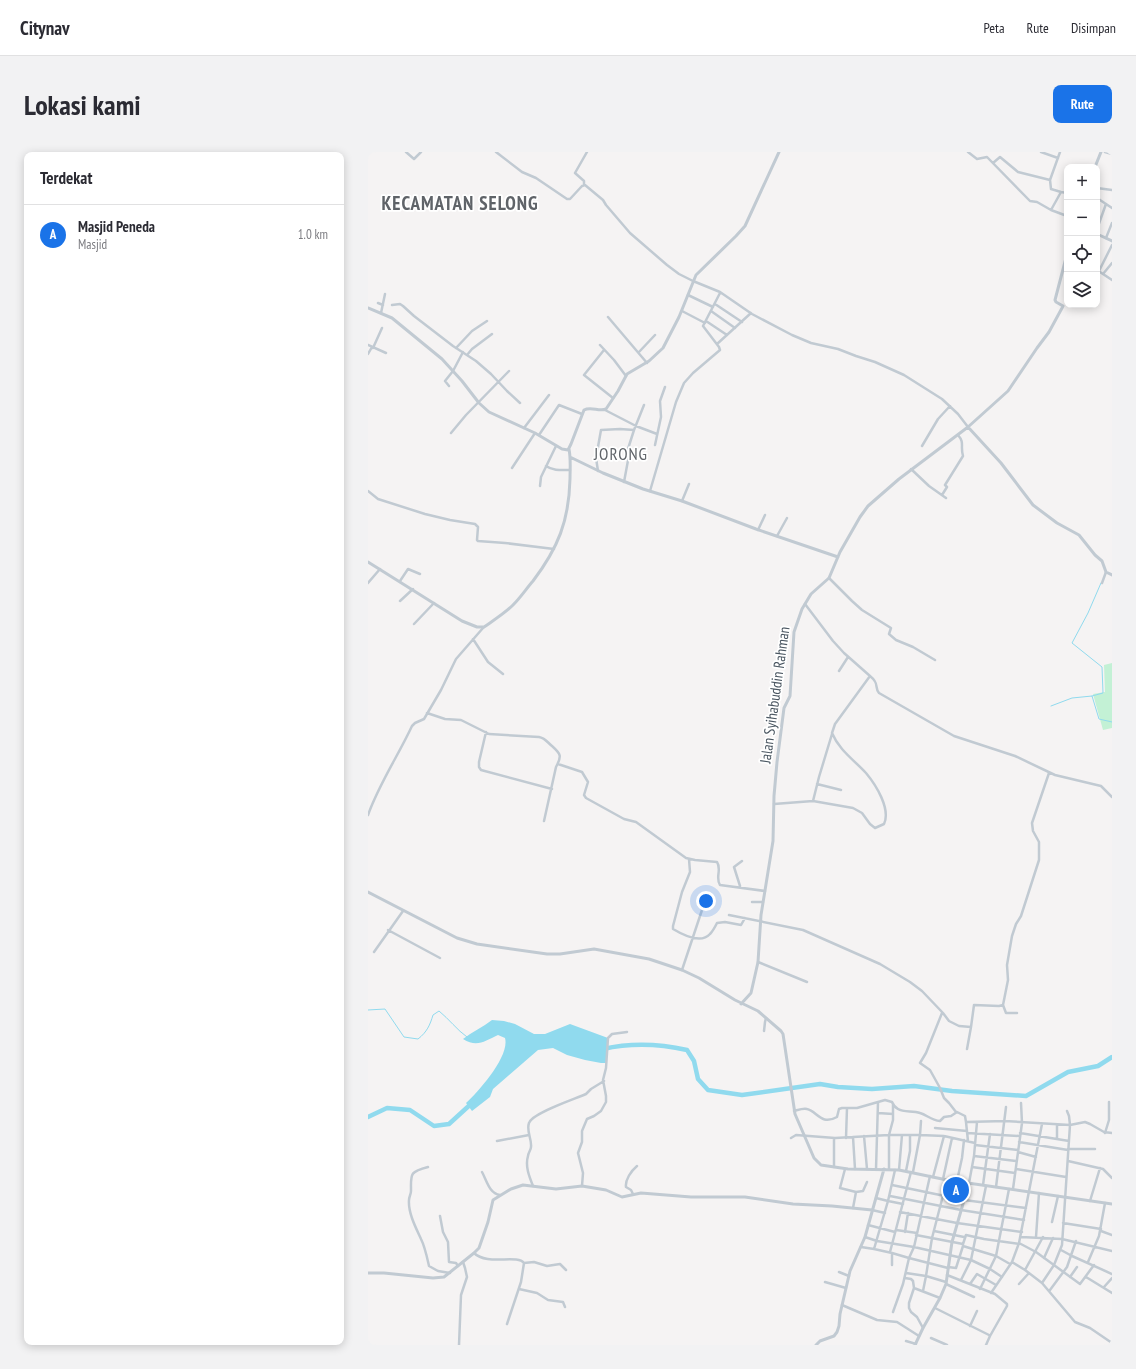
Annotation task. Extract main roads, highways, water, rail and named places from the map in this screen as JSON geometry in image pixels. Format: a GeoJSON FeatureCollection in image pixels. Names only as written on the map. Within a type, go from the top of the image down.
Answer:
{"type":"FeatureCollection","features":[{"type":"Feature","properties":{"kind":"water"},"geometry":{"type":"Polygon","coordinates":[[[492,1020],[515,1024],[534,1034],[545,1034],[570,1024],[608,1038],[606,1063],[585,1060],[567,1055],[553,1048],[538,1050],[493,1089],[490,1097],[472,1111],[466,1103],[485,1082],[498,1063],[503,1054],[505,1038],[498,1035],[481,1043],[468,1042],[463,1039],[492,1020]]]}},
{"type":"Feature","properties":{"kind":"waterway"},"geometry":{"type":"LineString","coordinates":[[1092,696],[1103,693],[1102,667],[1072,643],[1088,613],[1101,583]]}},
{"type":"Feature","properties":{"kind":"waterway"},"geometry":{"type":"LineString","coordinates":[[1051,706],[1072,698],[1092,696],[1099,719],[1112,722]]}},
{"type":"Feature","properties":{"kind":"waterway"},"geometry":{"type":"LineString","coordinates":[[368,1010],[385,1009],[404,1037],[418,1039],[428,1028],[433,1015],[439,1011],[467,1037]]}},
{"type":"Feature","properties":{"kind":"waterway"},"geometry":{"type":"LineString","coordinates":[[603,1049],[645,1045],[666,1046],[687,1050],[694,1061],[698,1079],[708,1090],[742,1095],[820,1084],[838,1087],[872,1089],[914,1086],[952,1091],[1026,1096],[1068,1072],[1098,1066],[1112,1057]]}},
{"type":"Feature","properties":{"kind":"waterway"},"geometry":{"type":"LineString","coordinates":[[368,1117],[387,1108],[410,1110],[434,1126],[449,1124],[472,1103]]}},
{"type":"Feature","properties":{"kind":"place","name":"Masjid Peneda"},"geometry":{"type":"Point","coordinates":[956,1190]}},
{"type":"Feature","properties":{"kind":"district","name":"KECAMATAN SELONG"},"geometry":{"type":"Point","coordinates":[460,203]}},
{"type":"Feature","properties":{"kind":"district","name":"JORONG"},"geometry":{"type":"Point","coordinates":[621,454]}}]}
